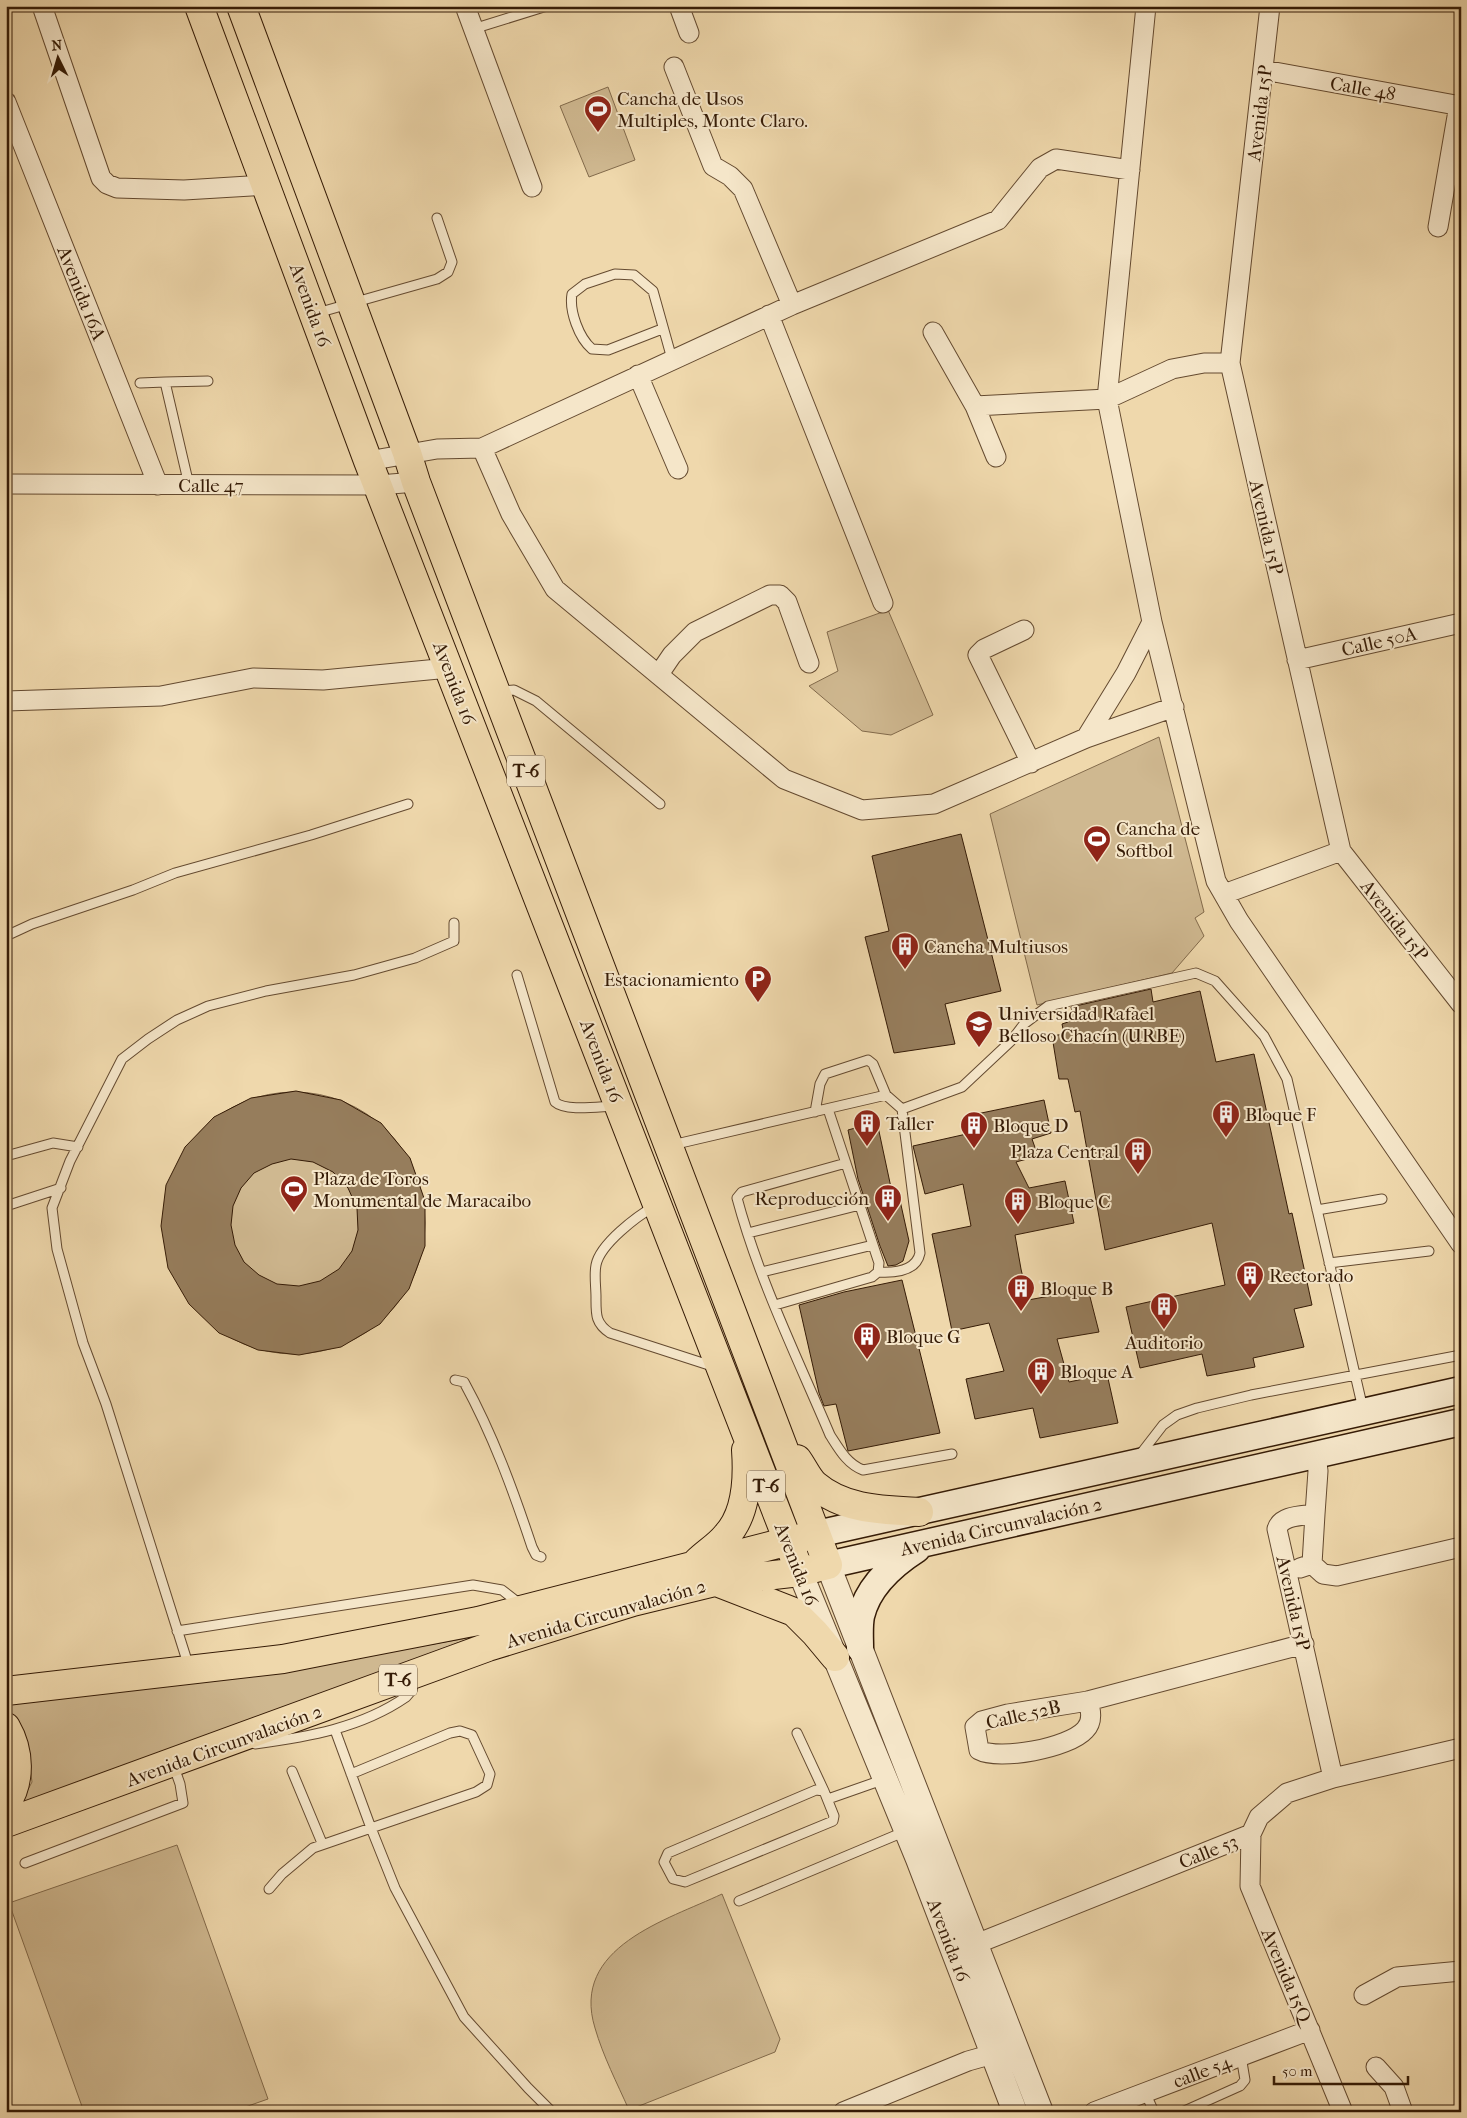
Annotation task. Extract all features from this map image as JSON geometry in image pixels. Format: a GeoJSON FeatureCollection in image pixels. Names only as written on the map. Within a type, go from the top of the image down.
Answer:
{"type":"FeatureCollection","features":[{"type":"Feature","properties":{"kind":"highway","name":"Avenida 16"},"geometry":{"type":"LineString","coordinates":[[198,6],[368,461],[379,485],[800,1572]]}},
{"type":"Feature","properties":{"kind":"highway","name":"Avenida 16"},"geometry":{"type":"LineString","coordinates":[[240,6],[407,453],[416,482],[828,1565]]}},
{"type":"Feature","properties":{"kind":"highway"},"geometry":{"type":"LineString","coordinates":[[775,1426],[814,1484],[837,1500],[874,1510],[919,1512]]}},
{"type":"Feature","properties":{"kind":"highway"},"geometry":{"type":"LineString","coordinates":[[692,1566],[727,1536],[740,1508],[746,1489],[745,1431]]}},
{"type":"Feature","properties":{"kind":"highway","name":"Avenida Circunvalación 2"},"geometry":{"type":"LineString","coordinates":[[6,1691],[283,1659],[478,1622],[817,1534]]}},
{"type":"Feature","properties":{"kind":"highway","name":"Avenida Circunvalación 2"},"geometry":{"type":"LineString","coordinates":[[6,1823],[230,1743],[488,1647],[633,1602],[715,1582],[800,1572],[828,1565]]}},
{"type":"Feature","properties":{"kind":"highway"},"geometry":{"type":"LineString","coordinates":[[715,1582],[794,1612],[835,1657]]}},
{"type":"Feature","properties":{"kind":"highway"},"geometry":{"type":"LineString","coordinates":[[6,1727],[13,1739],[17,1782],[6,1804]]}},
{"type":"Feature","properties":{"kind":"main road","name":"Avenida Circunvalación 2"},"geometry":{"type":"LineString","coordinates":[[817,1534],[1461,1390]]}},
{"type":"Feature","properties":{"kind":"main road","name":"Avenida Circunvalación 2"},"geometry":{"type":"LineString","coordinates":[[828,1565],[1461,1422]]}},
{"type":"Feature","properties":{"kind":"main road"},"geometry":{"type":"LineString","coordinates":[[860,1648],[861,1616],[873,1587],[897,1562],[926,1543]]}},
{"type":"Feature","properties":{"kind":"street"},"geometry":{"type":"LineString","coordinates":[[42,6],[101,178],[107,184],[117,188],[184,190],[266,185]]}},
{"type":"Feature","properties":{"kind":"street"},"geometry":{"type":"LineString","coordinates":[[465,6],[532,187]]}},
{"type":"Feature","properties":{"kind":"street"},"geometry":{"type":"LineString","coordinates":[[678,6],[689,33]]}},
{"type":"Feature","properties":{"kind":"street"},"geometry":{"type":"LineString","coordinates":[[1146,6],[1107,399],[1152,622],[1216,881],[1461,1244]]}},
{"type":"Feature","properties":{"kind":"street","name":"Avenida 15P"},"geometry":{"type":"LineString","coordinates":[[1270,6],[1230,363],[1341,852],[1461,1004]]}},
{"type":"Feature","properties":{"kind":"street"},"geometry":{"type":"LineString","coordinates":[[674,67],[713,166],[730,176],[743,189],[792,305]]}},
{"type":"Feature","properties":{"kind":"street","name":"Calle 48"},"geometry":{"type":"LineString","coordinates":[[1264,70],[1460,105]]}},
{"type":"Feature","properties":{"kind":"street","name":"Avenida 16A"},"geometry":{"type":"LineString","coordinates":[[6,102],[158,485]]}},
{"type":"Feature","properties":{"kind":"street"},"geometry":{"type":"LineString","coordinates":[[1438,227],[1460,105]]}},
{"type":"Feature","properties":{"kind":"street"},"geometry":{"type":"LineString","coordinates":[[368,461],[437,449],[482,448],[792,305],[998,220],[1040,168],[1056,159],[1130,170]]}},
{"type":"Feature","properties":{"kind":"street"},"geometry":{"type":"LineString","coordinates":[[770,315],[883,603]]}},
{"type":"Feature","properties":{"kind":"street"},"geometry":{"type":"LineString","coordinates":[[933,332],[975,406],[996,457]]}},
{"type":"Feature","properties":{"kind":"street"},"geometry":{"type":"LineString","coordinates":[[975,406],[1107,399],[1172,368],[1204,363],[1230,363]]}},
{"type":"Feature","properties":{"kind":"street"},"geometry":{"type":"LineString","coordinates":[[638,375],[678,470]]}},
{"type":"Feature","properties":{"kind":"street"},"geometry":{"type":"LineString","coordinates":[[482,448],[511,514],[555,589],[784,779],[862,810],[934,804],[1086,738],[1174,707]]}},
{"type":"Feature","properties":{"kind":"street","name":"Calle 47"},"geometry":{"type":"LineString","coordinates":[[6,484],[379,485],[416,482]]}},
{"type":"Feature","properties":{"kind":"street"},"geometry":{"type":"LineString","coordinates":[[659,674],[672,656],[695,632],[770,595],[780,594],[788,602],[809,662]]}},
{"type":"Feature","properties":{"kind":"street"},"geometry":{"type":"LineString","coordinates":[[1086,738],[1126,673],[1152,622]]}},
{"type":"Feature","properties":{"kind":"street","name":"Calle 50A"},"geometry":{"type":"LineString","coordinates":[[1297,660],[1461,623]]}},
{"type":"Feature","properties":{"kind":"street"},"geometry":{"type":"LineString","coordinates":[[1024,630],[984,649],[978,655],[1031,762]]}},
{"type":"Feature","properties":{"kind":"street"},"geometry":{"type":"LineString","coordinates":[[6,701],[161,696],[253,678],[323,680],[449,668]]}},
{"type":"Feature","properties":{"kind":"street"},"geometry":{"type":"LineString","coordinates":[[1224,894],[1341,852]]}},
{"type":"Feature","properties":{"kind":"street"},"geometry":{"type":"LineString","coordinates":[[1312,1564],[1318,1471],[1316,1455]]}},
{"type":"Feature","properties":{"kind":"street","name":"Avenida 15P"},"geometry":{"type":"LineString","coordinates":[[1315,1514],[1285,1519],[1278,1523],[1277,1529],[1333,1778]]}},
{"type":"Feature","properties":{"kind":"street"},"geometry":{"type":"LineString","coordinates":[[1312,1564],[1323,1574],[1337,1576],[1461,1547]]}},
{"type":"Feature","properties":{"kind":"street"},"geometry":{"type":"LineString","coordinates":[[1287,1572],[1312,1564]]}},
{"type":"Feature","properties":{"kind":"street","name":"Avenida 16"},"geometry":{"type":"LineString","coordinates":[[828,1565],[1041,2112]]}},
{"type":"Feature","properties":{"kind":"street","name":"Avenida 16"},"geometry":{"type":"LineString","coordinates":[[800,1572],[906,1831],[1015,2112]]}},
{"type":"Feature","properties":{"kind":"street","name":"Calle 52B"},"geometry":{"type":"LineString","coordinates":[[1088,1701],[1092,1713],[1086,1730],[1061,1745],[994,1755],[979,1750],[975,1727],[982,1721],[1008,1714],[1088,1701],[1304,1644]]}},
{"type":"Feature","properties":{"kind":"street","name":"Calle 53"},"geometry":{"type":"LineString","coordinates":[[976,1944],[1251,1834],[1260,1817],[1287,1793],[1333,1778],[1461,1748]]}},
{"type":"Feature","properties":{"kind":"street","name":"Avenida 15Q"},"geometry":{"type":"LineString","coordinates":[[1251,1834],[1250,1886],[1343,2112]]}},
{"type":"Feature","properties":{"kind":"street"},"geometry":{"type":"LineString","coordinates":[[1364,1995],[1398,1977],[1461,1971]]}},
{"type":"Feature","properties":{"kind":"street","name":"calle 54"},"geometry":{"type":"LineString","coordinates":[[1094,2112],[1310,2030]]}},
{"type":"Feature","properties":{"kind":"street"},"geometry":{"type":"LineString","coordinates":[[843,2112],[968,2061],[992,2054]]}},
{"type":"Feature","properties":{"kind":"street"},"geometry":{"type":"LineString","coordinates":[[1376,2067],[1394,2087],[1403,2112]]}},
{"type":"Feature","properties":{"kind":"lane"},"geometry":{"type":"LineString","coordinates":[[473,29],[547,6]]}},
{"type":"Feature","properties":{"kind":"lane"},"geometry":{"type":"LineString","coordinates":[[314,314],[437,279],[448,272],[452,262],[437,218]]}},
{"type":"Feature","properties":{"kind":"lane"},"geometry":{"type":"LineString","coordinates":[[662,329],[608,350],[592,349],[581,336],[571,302],[572,294],[584,284],[615,274],[634,275],[653,291],[662,329],[672,359]]}},
{"type":"Feature","properties":{"kind":"lane"},"geometry":{"type":"LineString","coordinates":[[140,383],[208,381]]}},
{"type":"Feature","properties":{"kind":"lane"},"geometry":{"type":"LineString","coordinates":[[165,382],[189,484]]}},
{"type":"Feature","properties":{"kind":"lane"},"geometry":{"type":"LineString","coordinates":[[496,692],[514,690],[536,701],[660,804]]}},
{"type":"Feature","properties":{"kind":"lane"},"geometry":{"type":"LineString","coordinates":[[6,936],[32,924],[133,890],[175,872],[311,835],[408,804]]}},
{"type":"Feature","properties":{"kind":"lane"},"geometry":{"type":"LineString","coordinates":[[190,1670],[106,1404],[83,1343],[57,1249],[52,1208],[62,1188],[70,1161],[122,1059],[177,1020],[208,1006],[266,991],[354,975],[415,958],[454,941],[454,923]]}},
{"type":"Feature","properties":{"kind":"lane"},"geometry":{"type":"LineString","coordinates":[[902,1109],[962,1087],[1011,1041],[1024,1024],[1048,1006],[1196,973],[1215,981],[1264,1036],[1287,1079],[1364,1412]]}},
{"type":"Feature","properties":{"kind":"lane"},"geometry":{"type":"LineString","coordinates":[[517,975],[555,1102],[567,1107],[619,1106]]}},
{"type":"Feature","properties":{"kind":"lane"},"geometry":{"type":"LineString","coordinates":[[775,1305],[872,1276],[878,1272],[909,1269],[919,1259],[920,1253],[902,1109],[886,1095],[873,1064],[868,1060],[825,1074],[820,1084],[815,1112]]}},
{"type":"Feature","properties":{"kind":"lane"},"geometry":{"type":"LineString","coordinates":[[669,1146],[886,1095]]}},
{"type":"Feature","properties":{"kind":"lane"},"geometry":{"type":"LineString","coordinates":[[828,1109],[880,1263],[878,1272]]}},
{"type":"Feature","properties":{"kind":"lane"},"geometry":{"type":"LineString","coordinates":[[6,1156],[53,1143],[78,1147]]}},
{"type":"Feature","properties":{"kind":"lane"},"geometry":{"type":"LineString","coordinates":[[846,1163],[742,1192],[737,1198],[748,1234],[775,1305],[830,1435],[842,1454],[855,1466],[863,1470],[952,1454]]}},
{"type":"Feature","properties":{"kind":"lane"},"geometry":{"type":"LineString","coordinates":[[6,1206],[62,1188]]}},
{"type":"Feature","properties":{"kind":"lane"},"geometry":{"type":"LineString","coordinates":[[1317,1210],[1382,1200]]}},
{"type":"Feature","properties":{"kind":"lane"},"geometry":{"type":"LineString","coordinates":[[657,1205],[639,1214],[608,1245],[596,1265],[596,1319],[601,1327],[610,1333],[721,1369]]}},
{"type":"Feature","properties":{"kind":"lane"},"geometry":{"type":"LineString","coordinates":[[748,1234],[860,1205]]}},
{"type":"Feature","properties":{"kind":"lane"},"geometry":{"type":"LineString","coordinates":[[762,1272],[874,1245]]}},
{"type":"Feature","properties":{"kind":"lane"},"geometry":{"type":"LineString","coordinates":[[1329,1263],[1429,1251]]}},
{"type":"Feature","properties":{"kind":"lane"},"geometry":{"type":"LineString","coordinates":[[1135,1463],[1163,1425],[1177,1415],[1251,1395],[1461,1355]]}},
{"type":"Feature","properties":{"kind":"lane"},"geometry":{"type":"LineString","coordinates":[[455,1380],[464,1382],[482,1415],[502,1461],[532,1547],[536,1554],[541,1557]]}},
{"type":"Feature","properties":{"kind":"lane"},"geometry":{"type":"LineString","coordinates":[[177,1631],[473,1585],[502,1590],[526,1609]]}},
{"type":"Feature","properties":{"kind":"lane"},"geometry":{"type":"LineString","coordinates":[[230,1743],[254,1745],[335,1730],[401,1700],[412,1690],[416,1674]]}},
{"type":"Feature","properties":{"kind":"lane"},"geometry":{"type":"LineString","coordinates":[[335,1730],[395,1888],[464,2017],[552,2112]]}},
{"type":"Feature","properties":{"kind":"lane"},"geometry":{"type":"LineString","coordinates":[[268,1889],[303,1854],[322,1843],[448,1803],[483,1788],[490,1778],[488,1768],[472,1735],[460,1732],[450,1733],[351,1774]]}},
{"type":"Feature","properties":{"kind":"lane"},"geometry":{"type":"LineString","coordinates":[[797,1733],[826,1795],[834,1816],[833,1821],[685,1882],[674,1880],[664,1862],[668,1853],[816,1790],[826,1795],[885,1779]]}},
{"type":"Feature","properties":{"kind":"lane"},"geometry":{"type":"LineString","coordinates":[[25,1863],[183,1803],[180,1784],[172,1764]]}},
{"type":"Feature","properties":{"kind":"lane"},"geometry":{"type":"LineString","coordinates":[[292,1772],[322,1843]]}},
{"type":"Feature","properties":{"kind":"lane"},"geometry":{"type":"LineString","coordinates":[[739,1901],[906,1831]]}},
{"type":"Feature","properties":{"kind":"lane"},"geometry":{"type":"LineString","coordinates":[[1182,2112],[1240,2086],[1245,2080],[1241,2056]]}},
{"type":"Feature","properties":{"kind":"lane"},"geometry":{"type":"LineString","coordinates":[[1145,2092],[1154,2112]]}},
{"type":"Feature","properties":{"kind":"shaded area","name":"Cancha de Usos Multiples, Monte Claro."},"geometry":{"type":"Polygon","coordinates":[[[608,87],[635,160],[589,177],[560,106],[608,87]]]}},
{"type":"Feature","properties":{"kind":"shaded area"},"geometry":{"type":"Polygon","coordinates":[[[888,610],[933,715],[891,735],[862,731],[809,686],[838,671],[827,632],[888,610]]]}},
{"type":"Feature","properties":{"kind":"shaded area","name":"Cancha de Softbol"},"geometry":{"type":"Polygon","coordinates":[[[1159,737],[1204,912],[1195,918],[1204,936],[1172,973],[1037,1005],[990,814],[1159,737]]]}},
{"type":"Feature","properties":{"kind":"shaded area","name":"Plaza de Toros Monumental de Maracaibo"},"geometry":{"type":"Polygon","coordinates":[[[281,1092],[307,1092],[332,1097],[356,1107],[387,1130],[410,1161],[420,1185],[425,1210],[425,1236],[420,1261],[410,1285],[387,1316],[356,1339],[332,1349],[307,1354],[281,1354],[256,1349],[232,1339],[211,1325],[192,1306],[178,1285],[168,1261],[163,1236],[163,1210],[168,1185],[178,1161],[192,1140],[211,1121],[232,1107],[256,1097],[281,1092]]]}},
{"type":"Feature","properties":{"kind":"shaded area"},"geometry":{"type":"Polygon","coordinates":[[[473,1637],[16,1812],[32,1782],[29,1760],[10,1715],[6,1712],[6,1702],[264,1674],[473,1637]]]}},
{"type":"Feature","properties":{"kind":"shaded area"},"geometry":{"type":"Polygon","coordinates":[[[177,1845],[268,2099],[231,2112],[84,2112],[9,1903],[177,1845]]]}},
{"type":"Feature","properties":{"kind":"shaded area"},"geometry":{"type":"Polygon","coordinates":[[[722,1894],[780,2039],[775,2052],[629,2110],[606,2059],[595,2028],[591,2000],[597,1977],[610,1957],[628,1940],[651,1926],[722,1894]]]}},
{"type":"Feature","properties":{"kind":"building"},"geometry":{"type":"Polygon","coordinates":[[[961,834],[1001,991],[945,1004],[955,1044],[894,1053],[865,937],[889,931],[872,856],[961,834]]]}},
{"type":"Feature","properties":{"kind":"building"},"geometry":{"type":"Polygon","coordinates":[[[1151,989],[1153,1002],[1200,991],[1216,1062],[1254,1054],[1289,1214],[1292,1213],[1312,1305],[1294,1309],[1304,1347],[1253,1358],[1255,1367],[1207,1376],[1202,1354],[1140,1368],[1126,1307],[1225,1285],[1212,1223],[1105,1250],[1080,1111],[1075,1112],[1068,1079],[1059,1079],[1052,1036],[1064,1034],[1062,1024],[1068,1022],[1066,1017],[1073,1015],[1071,1007],[1151,989]]]}},
{"type":"Feature","properties":{"kind":"building","name":"Plaza de Toros Monumental de Maracaibo"},"geometry":{"type":"Polygon","coordinates":[[[296,1091],[341,1100],[381,1123],[410,1158],[425,1201],[425,1246],[409,1289],[380,1324],[341,1347],[299,1355],[258,1350],[219,1333],[189,1304],[168,1268],[161,1226],[166,1185],[185,1147],[214,1117],[251,1098],[296,1091]],[[291,1159],[272,1164],[254,1173],[241,1188],[233,1206],[231,1225],[235,1245],[244,1262],[259,1275],[277,1284],[299,1286],[320,1281],[339,1269],[352,1251],[358,1230],[357,1208],[348,1188],[333,1172],[313,1162],[291,1159]]]}},
{"type":"Feature","properties":{"kind":"building"},"geometry":{"type":"Polygon","coordinates":[[[1044,1100],[1051,1133],[1032,1139],[1038,1156],[1016,1162],[1029,1188],[1065,1181],[1074,1223],[1015,1235],[1028,1300],[1088,1289],[1099,1332],[1057,1339],[1069,1382],[1107,1374],[1118,1423],[1040,1438],[1033,1408],[975,1419],[966,1379],[1004,1371],[989,1323],[952,1331],[932,1234],[971,1226],[963,1184],[925,1194],[913,1146],[971,1133],[967,1116],[1044,1100]]]}},
{"type":"Feature","properties":{"kind":"building"},"geometry":{"type":"Polygon","coordinates":[[[877,1122],[893,1197],[899,1196],[909,1241],[903,1261],[896,1265],[888,1266],[858,1179],[848,1130],[877,1122]]]}},
{"type":"Feature","properties":{"kind":"building","name":"Bloque G"},"geometry":{"type":"Polygon","coordinates":[[[902,1280],[940,1433],[848,1451],[836,1404],[824,1406],[819,1393],[799,1305],[844,1292],[902,1280]]]}},
{"type":"Feature","properties":{"kind":"place","name":"Cancha de Usos Multiples, Monte Claro."},"geometry":{"type":"Point","coordinates":[598,133]}},
{"type":"Feature","properties":{"kind":"place","name":"Cancha de Softbol"},"geometry":{"type":"Point","coordinates":[1097,863]}},
{"type":"Feature","properties":{"kind":"place","name":"Cancha Multiusos"},"geometry":{"type":"Point","coordinates":[905,970]}},
{"type":"Feature","properties":{"kind":"place","name":"Estacionamiento"},"geometry":{"type":"Point","coordinates":[758,1003]}},
{"type":"Feature","properties":{"kind":"place","name":"Universidad Rafael Belloso Chacín (URBE)"},"geometry":{"type":"Point","coordinates":[979,1048]}},
{"type":"Feature","properties":{"kind":"place","name":"Bloque F"},"geometry":{"type":"Point","coordinates":[1226,1138]}},
{"type":"Feature","properties":{"kind":"place","name":"Taller"},"geometry":{"type":"Point","coordinates":[867,1147]}},
{"type":"Feature","properties":{"kind":"place","name":"Bloque D"},"geometry":{"type":"Point","coordinates":[974,1149]}},
{"type":"Feature","properties":{"kind":"place","name":"Plaza Central"},"geometry":{"type":"Point","coordinates":[1138,1175]}},
{"type":"Feature","properties":{"kind":"place","name":"Plaza de Toros Monumental de Maracaibo"},"geometry":{"type":"Point","coordinates":[294,1213]}},
{"type":"Feature","properties":{"kind":"place","name":"Reproducción"},"geometry":{"type":"Point","coordinates":[888,1222]}},
{"type":"Feature","properties":{"kind":"place","name":"Bloque C"},"geometry":{"type":"Point","coordinates":[1018,1225]}},
{"type":"Feature","properties":{"kind":"place","name":"Rectorado"},"geometry":{"type":"Point","coordinates":[1250,1299]}},
{"type":"Feature","properties":{"kind":"place","name":"Bloque B"},"geometry":{"type":"Point","coordinates":[1021,1312]}},
{"type":"Feature","properties":{"kind":"place","name":"Auditorio"},"geometry":{"type":"Point","coordinates":[1164,1330]}},
{"type":"Feature","properties":{"kind":"place","name":"Bloque G"},"geometry":{"type":"Point","coordinates":[867,1360]}},
{"type":"Feature","properties":{"kind":"place","name":"Bloque A"},"geometry":{"type":"Point","coordinates":[1041,1395]}}]}
